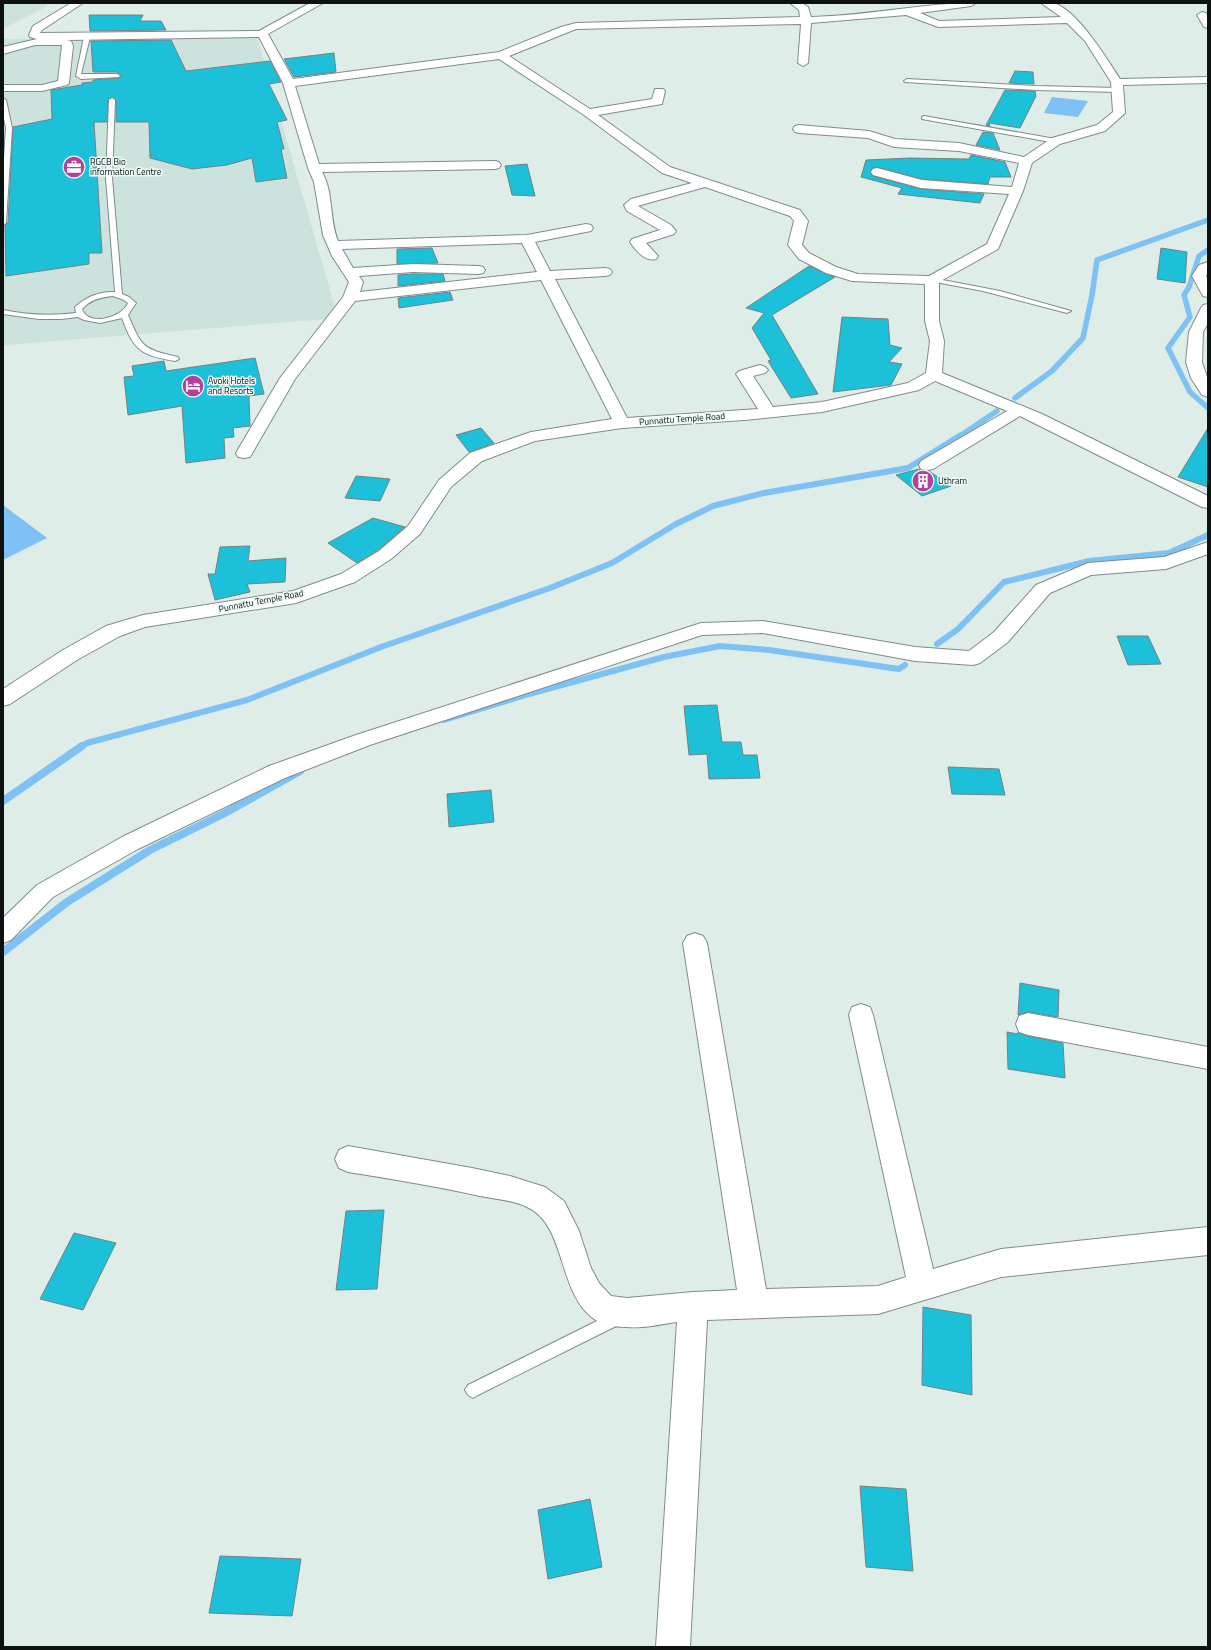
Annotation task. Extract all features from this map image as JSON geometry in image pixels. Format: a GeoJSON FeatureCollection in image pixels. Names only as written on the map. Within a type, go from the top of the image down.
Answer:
{"type":"FeatureCollection","features":[{"type":"Feature","properties":{"kind":"street"},"geometry":{"type":"LineString","coordinates":[[78,3],[37,28],[34,35],[44,37],[87,37],[261,34],[318,3]]}},
{"type":"Feature","properties":{"kind":"street"},"geometry":{"type":"LineString","coordinates":[[795,3],[804,9],[806,20],[803,63]]}},
{"type":"Feature","properties":{"kind":"street"},"geometry":{"type":"LineString","coordinates":[[289,83],[501,55],[576,26],[806,20],[907,12],[971,3]]}},
{"type":"Feature","properties":{"kind":"street"},"geometry":{"type":"LineString","coordinates":[[501,55],[588,113],[666,170],[795,213],[801,221],[795,245],[804,256],[831,270],[857,278],[932,280],[993,246],[1017,191],[1026,161],[1056,141],[1101,128],[1119,113],[1117,86],[1089,39],[1062,12],[1046,3]]}},
{"type":"Feature","properties":{"kind":"street"},"geometry":{"type":"LineString","coordinates":[[907,12],[938,24],[1070,20]]}},
{"type":"Feature","properties":{"kind":"street"},"geometry":{"type":"LineString","coordinates":[[1202,16],[1208,25]]}},
{"type":"Feature","properties":{"kind":"street"},"geometry":{"type":"LineString","coordinates":[[244,453],[288,378],[350,297],[356,282],[349,272],[328,229],[319,176],[314,168],[289,83],[264,36],[261,34]]}},
{"type":"Feature","properties":{"kind":"street"},"geometry":{"type":"LineString","coordinates":[[3,51],[30,43],[61,41],[67,43],[68,46],[63,83],[42,88],[3,88]]}},
{"type":"Feature","properties":{"kind":"street"},"geometry":{"type":"LineString","coordinates":[[1117,86],[1208,80]]}},
{"type":"Feature","properties":{"kind":"street"},"geometry":{"type":"LineString","coordinates":[[588,113],[658,102],[659,91]]}},
{"type":"Feature","properties":{"kind":"street"},"geometry":{"type":"LineString","coordinates":[[799,129],[869,135],[894,142],[959,147],[1026,161]]}},
{"type":"Feature","properties":{"kind":"street"},"geometry":{"type":"LineString","coordinates":[[314,168],[495,165]]}},
{"type":"Feature","properties":{"kind":"street"},"geometry":{"type":"LineString","coordinates":[[877,172],[921,184],[1017,191]]}},
{"type":"Feature","properties":{"kind":"street"},"geometry":{"type":"LineString","coordinates":[[651,256],[637,242],[669,231],[632,208],[631,205],[636,202],[707,184]]}},
{"type":"Feature","properties":{"kind":"street"},"geometry":{"type":"LineString","coordinates":[[335,245],[527,239],[586,228]]}},
{"type":"Feature","properties":{"kind":"street"},"geometry":{"type":"LineString","coordinates":[[527,239],[622,423]]}},
{"type":"Feature","properties":{"kind":"street"},"geometry":{"type":"LineString","coordinates":[[1207,290],[1199,276],[1204,268],[1208,266]]}},
{"type":"Feature","properties":{"kind":"street"},"geometry":{"type":"LineString","coordinates":[[349,272],[413,268],[478,270]]}},
{"type":"Feature","properties":{"kind":"street"},"geometry":{"type":"LineString","coordinates":[[350,297],[545,275],[605,272]]}},
{"type":"Feature","properties":{"kind":"street"},"geometry":{"type":"LineString","coordinates":[[932,280],[932,321],[937,341],[934,375],[1036,417],[1208,503]]}},
{"type":"Feature","properties":{"kind":"street"},"geometry":{"type":"LineString","coordinates":[[1208,308],[1196,332],[1194,362],[1199,378],[1208,392]]}},
{"type":"Feature","properties":{"kind":"street"},"geometry":{"type":"LineString","coordinates":[[760,370],[744,374],[769,413]]}},
{"type":"Feature","properties":{"kind":"street","name":"Punnattu Temple Road"},"geometry":{"type":"LineString","coordinates":[[3,699],[70,655],[113,631],[143,622],[296,596],[348,578],[385,555],[414,530],[445,484],[476,457],[531,437],[588,427],[622,423],[769,413],[822,407],[913,387],[934,375]]}},
{"type":"Feature","properties":{"kind":"street"},"geometry":{"type":"LineString","coordinates":[[927,465],[1019,410]]}},
{"type":"Feature","properties":{"kind":"street"},"geometry":{"type":"LineString","coordinates":[[3,933],[45,891],[130,843],[278,772],[363,740],[701,629],[763,627],[915,654],[973,658],[1001,637],[1043,589],[1088,569],[1166,563],[1208,548]]}},
{"type":"Feature","properties":{"kind":"street"},"geometry":{"type":"LineString","coordinates":[[695,943],[754,1304]]}},
{"type":"Feature","properties":{"kind":"street"},"geometry":{"type":"LineString","coordinates":[[862,1015],[923,1287]]}},
{"type":"Feature","properties":{"kind":"street"},"geometry":{"type":"LineString","coordinates":[[1028,1024],[1208,1058]]}},
{"type":"Feature","properties":{"kind":"street"},"geometry":{"type":"LineString","coordinates":[[348,1159],[472,1181],[535,1196],[554,1210],[565,1230],[579,1272],[589,1293],[604,1309],[626,1313],[692,1306],[878,1300],[1001,1263],[1208,1241]]}},
{"type":"Feature","properties":{"kind":"street"},"geometry":{"type":"LineString","coordinates":[[673,1647],[692,1306]]}},
{"type":"Feature","properties":{"kind":"lane"},"geometry":{"type":"LineString","coordinates":[[87,37],[78,75],[81,77],[117,76]]}},
{"type":"Feature","properties":{"kind":"lane"},"geometry":{"type":"LineString","coordinates":[[907,81],[1028,88],[1117,86]]}},
{"type":"Feature","properties":{"kind":"lane"},"geometry":{"type":"LineString","coordinates":[[3,100],[9,128],[3,223]]}},
{"type":"Feature","properties":{"kind":"lane"},"geometry":{"type":"LineString","coordinates":[[112,100],[109,178],[119,295]]}},
{"type":"Feature","properties":{"kind":"lane"},"geometry":{"type":"LineString","coordinates":[[924,118],[1056,141]]}},
{"type":"Feature","properties":{"kind":"lane"},"geometry":{"type":"LineString","coordinates":[[932,280],[980,288],[1067,311]]}},
{"type":"Feature","properties":{"kind":"lane"},"geometry":{"type":"LineString","coordinates":[[3,312],[13,315],[34,316],[80,315],[87,319],[99,321],[124,315],[131,309],[132,303],[128,298],[119,295],[100,296],[83,302],[78,309],[80,315]]}},
{"type":"Feature","properties":{"kind":"lane"},"geometry":{"type":"LineString","coordinates":[[124,315],[132,336],[142,350],[156,356],[175,359]]}},
{"type":"Feature","properties":{"kind":"lane"},"geometry":{"type":"LineString","coordinates":[[473,1390],[626,1313]]}},
{"type":"Feature","properties":{"kind":"shaded area"},"geometry":{"type":"Polygon","coordinates":[[[3,3],[38,3],[49,5],[3,29],[3,3]]]}},
{"type":"Feature","properties":{"kind":"shaded area"},"geometry":{"type":"Polygon","coordinates":[[[257,37],[338,318],[5,345],[3,343],[3,39],[257,37]]]}},
{"type":"Feature","properties":{"kind":"water"},"geometry":{"type":"Polygon","coordinates":[[[1052,97],[1088,101],[1078,117],[1044,113],[1052,97]]]}},
{"type":"Feature","properties":{"kind":"water"},"geometry":{"type":"Polygon","coordinates":[[[3,505],[47,538],[3,560],[3,505]]]}},
{"type":"Feature","properties":{"kind":"building"},"geometry":{"type":"Polygon","coordinates":[[[89,15],[143,15],[140,21],[161,21],[166,30],[90,31],[89,15]]]}},
{"type":"Feature","properties":{"kind":"building"},"geometry":{"type":"Polygon","coordinates":[[[171,40],[186,71],[270,61],[281,82],[269,84],[287,120],[277,122],[284,149],[281,149],[287,178],[256,182],[252,158],[227,165],[192,169],[150,158],[149,122],[116,122],[116,100],[111,97],[108,100],[107,122],[94,122],[102,253],[89,253],[89,264],[6,276],[5,225],[8,223],[13,127],[52,119],[51,90],[82,85],[82,83],[93,82],[93,80],[121,77],[121,75],[117,72],[93,72],[91,41],[171,40]]]}},
{"type":"Feature","properties":{"kind":"building"},"geometry":{"type":"Polygon","coordinates":[[[334,53],[336,72],[294,77],[284,59],[334,53]]]}},
{"type":"Feature","properties":{"kind":"building"},"geometry":{"type":"Polygon","coordinates":[[[1015,71],[1033,72],[1034,84],[1009,83],[1015,71]]]}},
{"type":"Feature","properties":{"kind":"building"},"geometry":{"type":"Polygon","coordinates":[[[1005,90],[1035,91],[1036,96],[1020,128],[989,123],[990,126],[986,125],[1005,90]]]}},
{"type":"Feature","properties":{"kind":"building"},"geometry":{"type":"Polygon","coordinates":[[[983,132],[993,133],[1000,150],[976,145],[983,132]]]}},
{"type":"Feature","properties":{"kind":"building"},"geometry":{"type":"Polygon","coordinates":[[[971,155],[1005,162],[1011,177],[990,177],[988,184],[922,179],[877,167],[872,168],[870,173],[873,176],[921,189],[984,194],[980,203],[898,194],[902,188],[861,177],[866,160],[910,158],[969,159],[971,155]]]}},
{"type":"Feature","properties":{"kind":"building"},"geometry":{"type":"Polygon","coordinates":[[[527,164],[535,196],[512,195],[505,166],[527,164]]]}},
{"type":"Feature","properties":{"kind":"building"},"geometry":{"type":"Polygon","coordinates":[[[432,248],[438,263],[397,264],[397,249],[432,248]]]}},
{"type":"Feature","properties":{"kind":"building"},"geometry":{"type":"Polygon","coordinates":[[[1161,248],[1187,252],[1185,283],[1157,279],[1161,248]]]}},
{"type":"Feature","properties":{"kind":"building"},"geometry":{"type":"Polygon","coordinates":[[[809,266],[835,277],[772,315],[818,394],[791,398],[768,361],[771,360],[752,328],[764,313],[746,308],[809,266]]]}},
{"type":"Feature","properties":{"kind":"building"},"geometry":{"type":"Polygon","coordinates":[[[443,274],[445,281],[398,286],[398,275],[443,274]]]}},
{"type":"Feature","properties":{"kind":"building"},"geometry":{"type":"Polygon","coordinates":[[[450,292],[453,300],[399,308],[398,298],[450,292]]]}},
{"type":"Feature","properties":{"kind":"building"},"geometry":{"type":"Polygon","coordinates":[[[842,317],[888,319],[890,345],[902,348],[889,362],[902,364],[891,385],[833,392],[842,317]]]}},
{"type":"Feature","properties":{"kind":"building"},"geometry":{"type":"Polygon","coordinates":[[[255,358],[264,394],[249,396],[250,426],[233,428],[234,437],[224,438],[225,458],[186,463],[182,406],[128,415],[124,377],[134,376],[132,366],[164,361],[166,371],[255,358]]]}},
{"type":"Feature","properties":{"kind":"building"},"geometry":{"type":"Polygon","coordinates":[[[481,428],[494,443],[469,452],[456,435],[481,428]]]}},
{"type":"Feature","properties":{"kind":"building"},"geometry":{"type":"Polygon","coordinates":[[[1208,428],[1208,487],[1178,477],[1208,428]]]}},
{"type":"Feature","properties":{"kind":"building","name":"Uthram"},"geometry":{"type":"Polygon","coordinates":[[[919,469],[929,471],[951,486],[922,496],[896,475],[919,469]]]}},
{"type":"Feature","properties":{"kind":"building"},"geometry":{"type":"Polygon","coordinates":[[[356,476],[390,479],[380,501],[345,498],[356,476]]]}},
{"type":"Feature","properties":{"kind":"building"},"geometry":{"type":"Polygon","coordinates":[[[373,518],[405,527],[378,550],[357,563],[328,543],[373,518]]]}},
{"type":"Feature","properties":{"kind":"building"},"geometry":{"type":"Polygon","coordinates":[[[250,546],[248,561],[286,558],[285,582],[247,584],[250,592],[215,600],[208,574],[215,574],[220,547],[250,546]]]}},
{"type":"Feature","properties":{"kind":"building"},"geometry":{"type":"Polygon","coordinates":[[[1117,636],[1148,636],[1161,664],[1128,665],[1117,636]]]}},
{"type":"Feature","properties":{"kind":"building"},"geometry":{"type":"Polygon","coordinates":[[[717,705],[722,742],[741,742],[743,755],[757,755],[760,778],[709,779],[707,754],[689,755],[684,706],[717,705]]]}},
{"type":"Feature","properties":{"kind":"building"},"geometry":{"type":"Polygon","coordinates":[[[948,767],[999,769],[1005,795],[952,794],[948,767]]]}},
{"type":"Feature","properties":{"kind":"building"},"geometry":{"type":"Polygon","coordinates":[[[491,790],[494,822],[449,827],[447,794],[491,790]]]}},
{"type":"Feature","properties":{"kind":"building"},"geometry":{"type":"Polygon","coordinates":[[[1020,983],[1059,990],[1058,1017],[1028,1012],[1018,1015],[1020,983]]]}},
{"type":"Feature","properties":{"kind":"building"},"geometry":{"type":"Polygon","coordinates":[[[1007,1032],[1018,1034],[1018,1032],[1028,1036],[1063,1043],[1065,1078],[1008,1069],[1007,1032]]]}},
{"type":"Feature","properties":{"kind":"building"},"geometry":{"type":"Polygon","coordinates":[[[384,1210],[377,1289],[336,1290],[346,1211],[384,1210]]]}},
{"type":"Feature","properties":{"kind":"building"},"geometry":{"type":"Polygon","coordinates":[[[74,1233],[116,1243],[83,1310],[40,1299],[74,1233]]]}},
{"type":"Feature","properties":{"kind":"building"},"geometry":{"type":"Polygon","coordinates":[[[923,1307],[971,1315],[972,1395],[922,1385],[923,1307]]]}},
{"type":"Feature","properties":{"kind":"building"},"geometry":{"type":"Polygon","coordinates":[[[860,1486],[906,1489],[913,1571],[866,1567],[860,1486]]]}},
{"type":"Feature","properties":{"kind":"building"},"geometry":{"type":"Polygon","coordinates":[[[590,1499],[602,1567],[548,1579],[538,1510],[590,1499]]]}},
{"type":"Feature","properties":{"kind":"building"},"geometry":{"type":"Polygon","coordinates":[[[220,1556],[301,1559],[292,1616],[209,1613],[220,1556]]]}},
{"type":"Feature","properties":{"kind":"waterway"},"geometry":{"type":"LineString","coordinates":[[1015,398],[1052,371],[1083,338],[1092,295],[1097,260],[1208,220]]}},
{"type":"Feature","properties":{"kind":"waterway"},"geometry":{"type":"LineString","coordinates":[[1208,250],[1199,256],[1189,287],[1184,295],[1190,317],[1168,348],[1190,392],[1208,408]]}},
{"type":"Feature","properties":{"kind":"waterway"},"geometry":{"type":"LineString","coordinates":[[960,436],[997,411]]}},
{"type":"Feature","properties":{"kind":"waterway"},"geometry":{"type":"LineString","coordinates":[[81,747],[87,743],[247,700],[381,647],[550,588],[612,563],[676,524],[713,506],[764,493],[908,468],[961,435]]}},
{"type":"Feature","properties":{"kind":"waterway"},"geometry":{"type":"LineString","coordinates":[[937,644],[958,629],[1004,582],[1089,561],[1169,553],[1208,535]]}},
{"type":"Feature","properties":{"kind":"waterway"},"geometry":{"type":"LineString","coordinates":[[444,720],[529,694],[664,657],[720,646],[769,650],[899,669],[905,665]]}},
{"type":"Feature","properties":{"kind":"waterway"},"geometry":{"type":"LineString","coordinates":[[3,801],[82,746]]}},
{"type":"Feature","properties":{"kind":"waterway"},"geometry":{"type":"LineString","coordinates":[[3,952],[67,902],[150,850],[223,814],[300,771]]}},
{"type":"Feature","properties":{"kind":"place","name":"RGCB Bio information Centre"},"geometry":{"type":"Point","coordinates":[74,167]}},
{"type":"Feature","properties":{"kind":"place","name":"Avoki Hotels and Resorts"},"geometry":{"type":"Point","coordinates":[193,386]}},
{"type":"Feature","properties":{"kind":"place","name":"Uthram"},"geometry":{"type":"Point","coordinates":[923,481]}}]}
